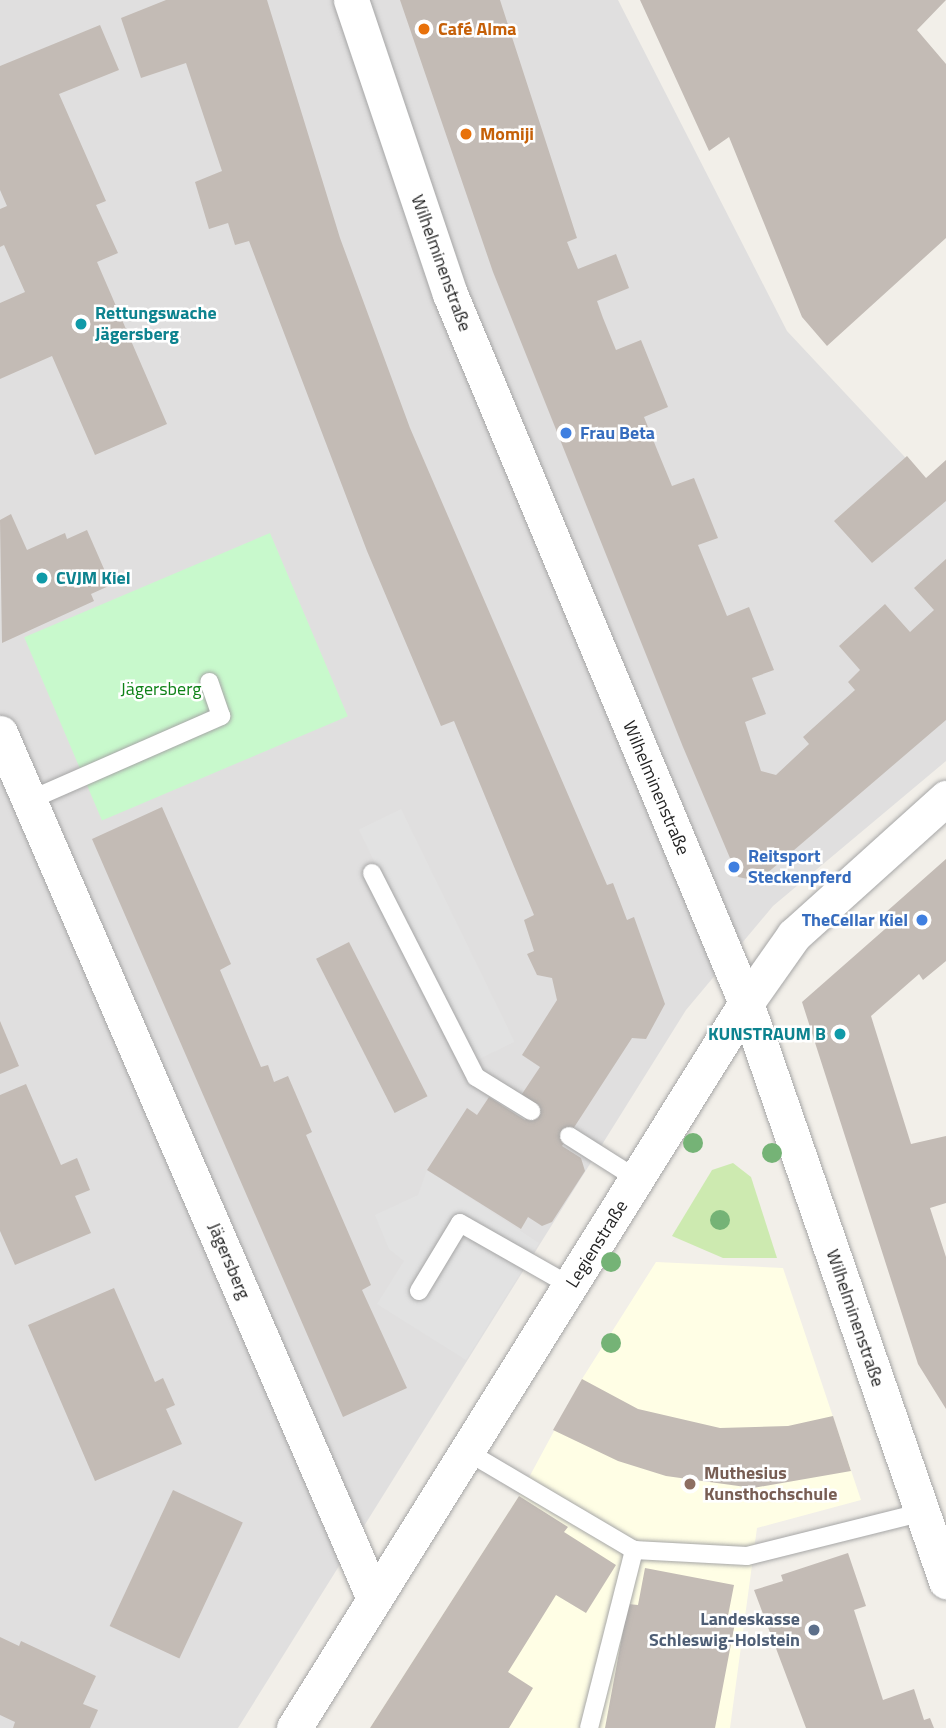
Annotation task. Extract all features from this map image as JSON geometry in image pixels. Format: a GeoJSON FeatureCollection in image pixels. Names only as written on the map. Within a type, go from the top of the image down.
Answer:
{"type":"FeatureCollection","features":[{"type":"Feature","properties":{"kind":"street","name":"Wilhelminenstraße"},"geometry":{"type":"LineString","coordinates":[[351,0],[450,294],[746,1003],[934,1503],[946,1581]]}},
{"type":"Feature","properties":{"kind":"street","name":"Jägersberg"},"geometry":{"type":"LineString","coordinates":[[0,733],[373,1596]]}},
{"type":"Feature","properties":{"kind":"street","name":"Legienstraße"},"geometry":{"type":"LineString","coordinates":[[294,1728],[373,1596],[468,1452],[746,1003],[794,935],[946,798]]}},
{"type":"Feature","properties":{"kind":"lane"},"geometry":{"type":"LineString","coordinates":[[30,800],[221,716],[209,682]]}},
{"type":"Feature","properties":{"kind":"lane"},"geometry":{"type":"LineString","coordinates":[[372,873],[476,1077],[531,1111]]}},
{"type":"Feature","properties":{"kind":"lane"},"geometry":{"type":"LineString","coordinates":[[569,1136],[637,1179]]}},
{"type":"Feature","properties":{"kind":"lane"},"geometry":{"type":"LineString","coordinates":[[419,1291],[460,1223],[570,1286]]}},
{"type":"Feature","properties":{"kind":"lane"},"geometry":{"type":"LineString","coordinates":[[468,1452],[634,1550],[747,1556],[934,1503]]}},
{"type":"Feature","properties":{"kind":"lane"},"geometry":{"type":"LineString","coordinates":[[589,1728],[634,1550]]}},
{"type":"Feature","properties":{"kind":"shaded area"},"geometry":{"type":"Polygon","coordinates":[[[0,0],[618,0],[787,331],[946,501],[946,761],[773,906],[686,1010],[238,1728],[0,1728],[0,0]]]}},
{"type":"Feature","properties":{"kind":"shaded area"},"geometry":{"type":"Polygon","coordinates":[[[401,809],[515,1042],[472,1062],[359,830],[401,809]]]}},
{"type":"Feature","properties":{"kind":"shaded area"},"geometry":{"type":"Polygon","coordinates":[[[427,1170],[539,1243],[466,1360],[377,1304],[404,1261],[389,1249],[375,1215],[418,1195],[427,1170]]]}},
{"type":"Feature","properties":{"kind":"shaded area","name":"Muthesius Kunsthochschule"},"geometry":{"type":"Polygon","coordinates":[[[656,1262],[783,1268],[861,1500],[757,1528],[730,1728],[370,1728],[519,1496],[582,1379],[656,1262]]]}},
{"type":"Feature","properties":{"kind":"green space","name":"Jägersberg"},"geometry":{"type":"Polygon","coordinates":[[[270,533],[348,716],[102,821],[24,637],[270,533]]]}},
{"type":"Feature","properties":{"kind":"green space"},"geometry":{"type":"Polygon","coordinates":[[[733,1163],[751,1177],[777,1258],[723,1258],[672,1236],[712,1170],[733,1163]]]}},
{"type":"Feature","properties":{"kind":"building"},"geometry":{"type":"Polygon","coordinates":[[[166,0],[267,0],[340,238],[410,428],[607,885],[613,883],[627,920],[634,917],[665,1004],[646,1039],[632,1038],[562,1146],[581,1158],[585,1171],[552,1222],[542,1226],[528,1217],[521,1229],[427,1170],[467,1108],[477,1115],[489,1097],[525,1120],[534,1106],[520,1097],[540,1067],[522,1055],[557,1000],[552,978],[537,975],[527,954],[534,951],[524,920],[534,915],[454,721],[441,726],[367,551],[249,241],[235,245],[228,223],[209,229],[195,182],[222,171],[186,63],[141,78],[121,18],[166,0]]]}},
{"type":"Feature","properties":{"kind":"building"},"geometry":{"type":"Polygon","coordinates":[[[400,0],[500,0],[577,238],[567,242],[578,269],[616,254],[629,288],[597,301],[603,318],[616,350],[641,340],[668,407],[644,417],[658,452],[672,486],[694,478],[718,538],[698,545],[727,616],[749,607],[774,670],[752,678],[766,714],[745,722],[761,771],[776,775],[809,744],[803,737],[855,690],[848,682],[860,670],[839,646],[885,604],[910,632],[934,610],[914,588],[946,559],[946,720],[758,881],[738,877],[683,747],[493,272],[400,0]]]}},
{"type":"Feature","properties":{"kind":"building"},"geometry":{"type":"Polygon","coordinates":[[[640,0],[946,0],[917,30],[946,64],[946,238],[827,346],[802,317],[729,137],[709,151],[640,0]]]}},
{"type":"Feature","properties":{"kind":"building"},"geometry":{"type":"Polygon","coordinates":[[[100,25],[119,70],[59,94],[106,201],[96,205],[118,253],[97,262],[167,424],[95,455],[52,356],[0,379],[0,303],[25,292],[4,245],[0,247],[0,209],[7,206],[0,190],[0,66],[100,25]]]}},
{"type":"Feature","properties":{"kind":"building"},"geometry":{"type":"Polygon","coordinates":[[[907,456],[926,478],[946,460],[946,501],[872,563],[834,521],[907,456]]]}},
{"type":"Feature","properties":{"kind":"building","name":"CVJM Kiel"},"geometry":{"type":"Polygon","coordinates":[[[11,514],[27,550],[65,533],[67,539],[87,530],[111,585],[91,594],[94,601],[2,643],[0,520],[11,514]]]}},
{"type":"Feature","properties":{"kind":"building"},"geometry":{"type":"Polygon","coordinates":[[[162,807],[231,964],[220,970],[261,1067],[268,1065],[274,1082],[288,1076],[312,1132],[306,1135],[371,1285],[362,1290],[407,1388],[343,1417],[92,839],[162,807]]]}},
{"type":"Feature","properties":{"kind":"building"},"geometry":{"type":"Polygon","coordinates":[[[946,859],[946,961],[923,980],[919,974],[871,1016],[911,1144],[946,1136],[946,1203],[930,1208],[946,1257],[946,1409],[918,1364],[802,1002],[893,922],[885,913],[946,859]]]}},
{"type":"Feature","properties":{"kind":"building"},"geometry":{"type":"Polygon","coordinates":[[[349,942],[428,1096],[395,1113],[316,959],[349,942]]]}},
{"type":"Feature","properties":{"kind":"building"},"geometry":{"type":"Polygon","coordinates":[[[0,1021],[19,1066],[0,1074],[0,1021]]]}},
{"type":"Feature","properties":{"kind":"building"},"geometry":{"type":"Polygon","coordinates":[[[26,1084],[61,1165],[77,1158],[90,1190],[75,1196],[91,1233],[15,1265],[0,1231],[0,1095],[26,1084]]]}},
{"type":"Feature","properties":{"kind":"building"},"geometry":{"type":"Polygon","coordinates":[[[114,1288],[155,1382],[163,1378],[175,1405],[166,1409],[182,1444],[95,1481],[28,1325],[114,1288]]]}},
{"type":"Feature","properties":{"kind":"building"},"geometry":{"type":"Polygon","coordinates":[[[582,1379],[638,1409],[720,1428],[788,1426],[833,1416],[851,1471],[753,1488],[666,1476],[618,1461],[553,1430],[582,1379]]]}},
{"type":"Feature","properties":{"kind":"building"},"geometry":{"type":"Polygon","coordinates":[[[173,1490],[243,1523],[179,1658],[110,1626],[173,1490]]]}},
{"type":"Feature","properties":{"kind":"building"},"geometry":{"type":"Polygon","coordinates":[[[519,1496],[568,1527],[564,1532],[616,1565],[586,1613],[556,1595],[508,1672],[533,1688],[509,1728],[370,1728],[519,1496]]]}},
{"type":"Feature","properties":{"kind":"building","name":"Landeskasse Schleswig-Holstein"},"geometry":{"type":"Polygon","coordinates":[[[848,1553],[866,1606],[854,1610],[883,1700],[914,1689],[924,1720],[930,1718],[934,1728],[806,1728],[754,1590],[783,1581],[781,1575],[848,1553]]]}},
{"type":"Feature","properties":{"kind":"building"},"geometry":{"type":"Polygon","coordinates":[[[645,1568],[734,1585],[727,1621],[735,1623],[715,1728],[605,1728],[628,1604],[638,1605],[645,1568]]]}},
{"type":"Feature","properties":{"kind":"building"},"geometry":{"type":"Polygon","coordinates":[[[0,1637],[19,1646],[21,1641],[96,1676],[83,1704],[98,1710],[90,1728],[13,1728],[15,1722],[0,1715],[0,1637]]]}},
{"type":"Feature","properties":{"kind":"place","name":"Café Alma"},"geometry":{"type":"Point","coordinates":[424,29]}},
{"type":"Feature","properties":{"kind":"place","name":"Momiji"},"geometry":{"type":"Point","coordinates":[466,134]}},
{"type":"Feature","properties":{"kind":"place","name":"Rettungswache Jägersberg"},"geometry":{"type":"Point","coordinates":[81,324]}},
{"type":"Feature","properties":{"kind":"place","name":"Frau Beta"},"geometry":{"type":"Point","coordinates":[566,433]}},
{"type":"Feature","properties":{"kind":"place","name":"CVJM Kiel"},"geometry":{"type":"Point","coordinates":[42,578]}},
{"type":"Feature","properties":{"kind":"place","name":"Reitsport Steckenpferd"},"geometry":{"type":"Point","coordinates":[734,867]}},
{"type":"Feature","properties":{"kind":"place","name":"TheCellar Kiel"},"geometry":{"type":"Point","coordinates":[922,920]}},
{"type":"Feature","properties":{"kind":"place","name":"KUNSTRAUM B"},"geometry":{"type":"Point","coordinates":[840,1034]}},
{"type":"Feature","properties":{"kind":"place","name":"Muthesius Kunsthochschule"},"geometry":{"type":"Point","coordinates":[690,1484]}},
{"type":"Feature","properties":{"kind":"place","name":"Landeskasse Schleswig-Holstein"},"geometry":{"type":"Point","coordinates":[814,1630]}}]}
